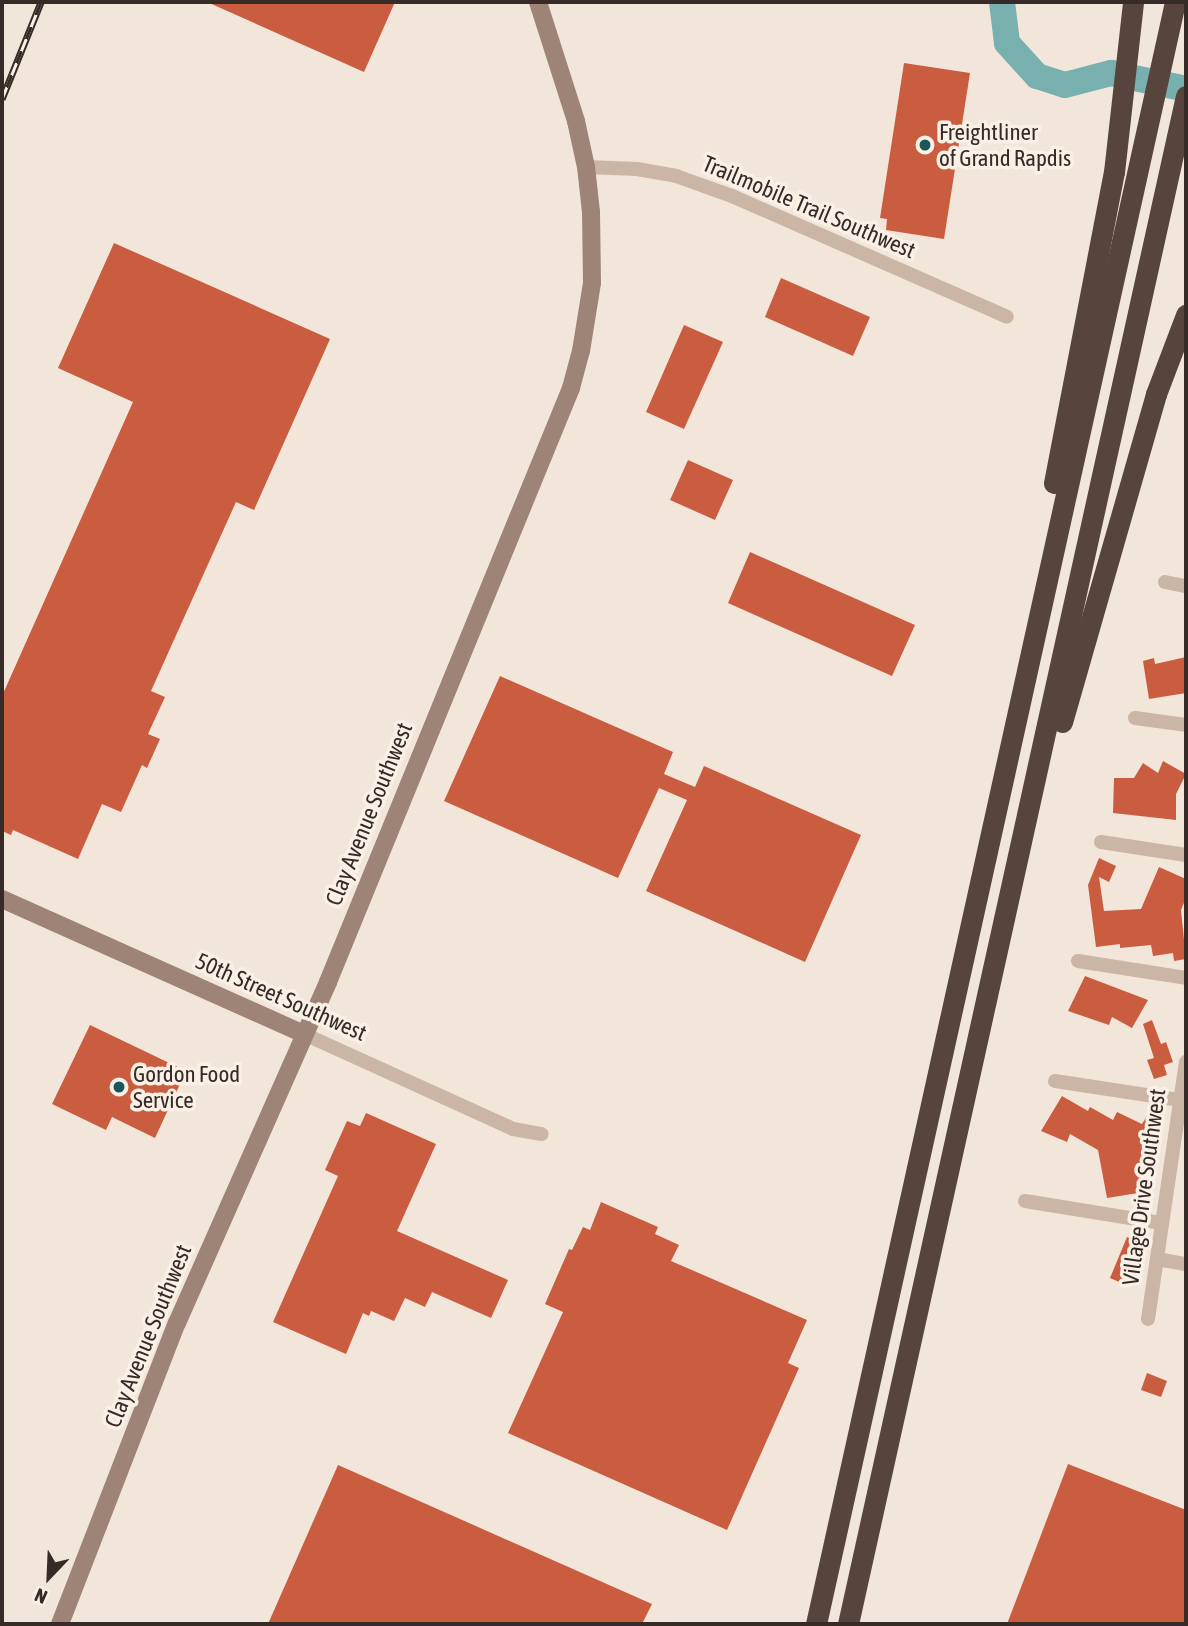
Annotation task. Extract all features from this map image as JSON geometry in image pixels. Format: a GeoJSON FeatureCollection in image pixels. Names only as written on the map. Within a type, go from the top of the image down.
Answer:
{"type":"FeatureCollection","features":[{"type":"Feature","properties":{"kind":"highway"},"geometry":{"type":"LineString","coordinates":[[1022,688],[1056,468],[1114,172],[1133,2]]}},
{"type":"Feature","properties":{"kind":"highway"},"geometry":{"type":"LineString","coordinates":[[816,1624],[1175,2]]}},
{"type":"Feature","properties":{"kind":"highway"},"geometry":{"type":"LineString","coordinates":[[848,1624],[1185,101]]}},
{"type":"Feature","properties":{"kind":"highway"},"geometry":{"type":"LineString","coordinates":[[1007,909],[1156,394],[1186,315]]}},
{"type":"Feature","properties":{"kind":"street","name":"Clay Avenue Southwest"},"geometry":{"type":"LineString","coordinates":[[60,1624],[177,1323],[304,1034],[571,388],[581,351],[592,282],[591,212],[586,167],[576,121],[538,2]]}},
{"type":"Feature","properties":{"kind":"street","name":"Trailmobile Trail Southwest"},"geometry":{"type":"LineString","coordinates":[[586,167],[637,169],[676,176],[732,196],[1007,317]]}},
{"type":"Feature","properties":{"kind":"street"},"geometry":{"type":"LineString","coordinates":[[1165,582],[1186,586]]}},
{"type":"Feature","properties":{"kind":"street"},"geometry":{"type":"LineString","coordinates":[[1135,718],[1186,725]]}},
{"type":"Feature","properties":{"kind":"street"},"geometry":{"type":"LineString","coordinates":[[1101,842],[1186,855]]}},
{"type":"Feature","properties":{"kind":"street","name":"50th Street Southwest"},"geometry":{"type":"LineString","coordinates":[[2,899],[513,1129],[542,1134]]}},
{"type":"Feature","properties":{"kind":"street"},"geometry":{"type":"LineString","coordinates":[[1078,961],[1186,978]]}},
{"type":"Feature","properties":{"kind":"street","name":"Village Drive Southwest"},"geometry":{"type":"LineString","coordinates":[[1148,1319],[1186,1062]]}},
{"type":"Feature","properties":{"kind":"street"},"geometry":{"type":"LineString","coordinates":[[1055,1081],[1180,1100]]}},
{"type":"Feature","properties":{"kind":"street"},"geometry":{"type":"LineString","coordinates":[[1025,1201],[1161,1223]]}},
{"type":"Feature","properties":{"kind":"street"},"geometry":{"type":"LineString","coordinates":[[1157,1259],[1186,1264]]}},
{"type":"Feature","properties":{"kind":"building"},"geometry":{"type":"Polygon","coordinates":[[[207,2],[395,2],[364,72],[207,2]]]}},
{"type":"Feature","properties":{"kind":"building","name":"Freightliner of Grand Rapdis"},"geometry":{"type":"Polygon","coordinates":[[[904,63],[970,73],[944,239],[886,230],[887,219],[880,218],[904,63]]]}},
{"type":"Feature","properties":{"kind":"building"},"geometry":{"type":"Polygon","coordinates":[[[114,243],[330,339],[254,510],[236,502],[151,691],[165,697],[148,734],[160,739],[147,768],[142,765],[121,812],[102,804],[78,859],[13,830],[11,835],[2,831],[2,696],[133,402],[58,368],[114,243]]]}},
{"type":"Feature","properties":{"kind":"building"},"geometry":{"type":"Polygon","coordinates":[[[781,278],[870,317],[853,356],[765,317],[781,278]]]}},
{"type":"Feature","properties":{"kind":"building"},"geometry":{"type":"Polygon","coordinates":[[[684,325],[723,342],[684,429],[646,412],[684,325]]]}},
{"type":"Feature","properties":{"kind":"building"},"geometry":{"type":"Polygon","coordinates":[[[688,460],[733,480],[715,520],[670,500],[688,460]]]}},
{"type":"Feature","properties":{"kind":"building"},"geometry":{"type":"Polygon","coordinates":[[[750,552],[915,625],[892,676],[728,603],[750,552]]]}},
{"type":"Feature","properties":{"kind":"building"},"geometry":{"type":"Polygon","coordinates":[[[1186,657],[1186,693],[1149,699],[1143,661],[1154,658],[1155,664],[1186,657]]]}},
{"type":"Feature","properties":{"kind":"building"},"geometry":{"type":"Polygon","coordinates":[[[500,676],[673,752],[664,774],[695,787],[704,766],[861,835],[805,962],[646,891],[687,800],[659,788],[618,878],[444,801],[500,676]]]}},
{"type":"Feature","properties":{"kind":"building"},"geometry":{"type":"Polygon","coordinates":[[[1163,761],[1186,774],[1176,794],[1176,820],[1113,813],[1114,778],[1134,778],[1143,763],[1158,773],[1163,761]]]}},
{"type":"Feature","properties":{"kind":"building"},"geometry":{"type":"Polygon","coordinates":[[[1099,858],[1116,866],[1109,882],[1099,877],[1104,911],[1141,909],[1159,867],[1186,879],[1186,898],[1181,910],[1186,959],[1174,961],[1173,953],[1153,956],[1151,945],[1120,948],[1120,944],[1096,947],[1088,885],[1099,858]]]}},
{"type":"Feature","properties":{"kind":"building"},"geometry":{"type":"Polygon","coordinates":[[[1085,976],[1148,1000],[1132,1028],[1112,1017],[1109,1025],[1068,1011],[1085,976]]]}},
{"type":"Feature","properties":{"kind":"building"},"geometry":{"type":"Polygon","coordinates":[[[1152,1020],[1161,1044],[1166,1042],[1173,1062],[1164,1065],[1167,1075],[1154,1079],[1147,1060],[1154,1058],[1143,1024],[1152,1020]]]}},
{"type":"Feature","properties":{"kind":"building","name":"Gordon Food Service"},"geometry":{"type":"Polygon","coordinates":[[[90,1025],[186,1071],[155,1138],[112,1117],[106,1130],[52,1104],[90,1025]]]}},
{"type":"Feature","properties":{"kind":"building"},"geometry":{"type":"Polygon","coordinates":[[[1062,1096],[1088,1111],[1090,1107],[1113,1120],[1117,1112],[1142,1124],[1147,1116],[1161,1125],[1142,1153],[1144,1192],[1107,1198],[1098,1150],[1070,1134],[1067,1142],[1041,1131],[1062,1096]]]}},
{"type":"Feature","properties":{"kind":"building"},"geometry":{"type":"Polygon","coordinates":[[[366,1113],[436,1144],[397,1231],[508,1280],[491,1318],[432,1292],[425,1307],[405,1298],[394,1321],[371,1311],[369,1316],[363,1313],[346,1354],[273,1322],[338,1176],[325,1170],[347,1121],[360,1126],[366,1113]]]}},
{"type":"Feature","properties":{"kind":"building"},"geometry":{"type":"Polygon","coordinates":[[[601,1202],[658,1227],[655,1234],[679,1245],[671,1261],[807,1320],[788,1363],[799,1368],[727,1530],[508,1433],[563,1312],[545,1304],[569,1249],[572,1250],[583,1227],[590,1230],[601,1202]]]}},
{"type":"Feature","properties":{"kind":"building"},"geometry":{"type":"Polygon","coordinates":[[[1127,1237],[1141,1243],[1124,1284],[1110,1278],[1127,1237]]]}},
{"type":"Feature","properties":{"kind":"building"},"geometry":{"type":"Polygon","coordinates":[[[1147,1373],[1167,1381],[1161,1397],[1141,1390],[1147,1373]]]}},
{"type":"Feature","properties":{"kind":"building"},"geometry":{"type":"Polygon","coordinates":[[[1068,1464],[1186,1510],[1186,1624],[1007,1624],[1068,1464]]]}},
{"type":"Feature","properties":{"kind":"building"},"geometry":{"type":"Polygon","coordinates":[[[338,1465],[652,1604],[642,1624],[268,1624],[338,1465]]]}},
{"type":"Feature","properties":{"kind":"waterway"},"geometry":{"type":"LineString","coordinates":[[1002,2],[1007,43],[1037,76],[1065,85],[1111,73],[1186,89]]}},
{"type":"Feature","properties":{"kind":"railway"},"geometry":{"type":"LineString","coordinates":[[2,99],[41,2]]}},
{"type":"Feature","properties":{"kind":"place","name":"Freightliner of Grand Rapdis"},"geometry":{"type":"Point","coordinates":[925,145]}},
{"type":"Feature","properties":{"kind":"place","name":"Gordon Food Service"},"geometry":{"type":"Point","coordinates":[119,1087]}}]}
